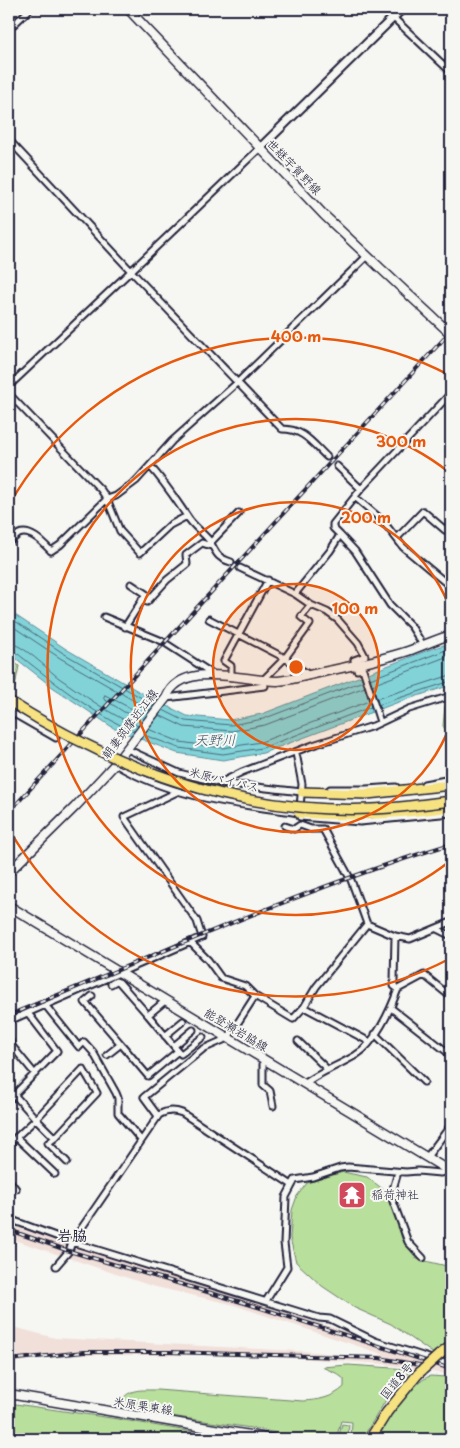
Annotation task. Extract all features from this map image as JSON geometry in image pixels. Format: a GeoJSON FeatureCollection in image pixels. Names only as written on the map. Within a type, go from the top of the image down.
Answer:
{"type":"FeatureCollection","features":[{"type":"Feature","properties":{"kind":"highway","name":"米原バイパス"},"geometry":{"type":"LineString","coordinates":[[9,701],[74,739],[112,757],[148,772],[207,792],[264,802],[320,808],[371,809],[451,800]]}},
{"type":"Feature","properties":{"kind":"highway"},"geometry":{"type":"LineString","coordinates":[[302,790],[367,794],[451,785]]}},
{"type":"Feature","properties":{"kind":"highway"},"geometry":{"type":"LineString","coordinates":[[299,815],[374,815],[451,807]]}},
{"type":"Feature","properties":{"kind":"highway","name":"国道8号"},"geometry":{"type":"LineString","coordinates":[[370,1439],[387,1412],[418,1374],[451,1346]]}},
{"type":"Feature","properties":{"kind":"main road","name":"世継宇賀野線"},"geometry":{"type":"LineString","coordinates":[[128,9],[324,215],[451,334]]}},
{"type":"Feature","properties":{"kind":"main road","name":"朝妻筑摩近江線"},"geometry":{"type":"LineString","coordinates":[[9,872],[75,807],[115,764],[164,700],[168,691],[188,678],[213,674],[279,681],[409,651],[451,635]]}},
{"type":"Feature","properties":{"kind":"main road","name":"能登瀬岩脇線"},"geometry":{"type":"LineString","coordinates":[[9,906],[450,1171]]}},
{"type":"Feature","properties":{"kind":"main road","name":"米原栗東線"},"geometry":{"type":"LineString","coordinates":[[9,1394],[273,1439]]}},
{"type":"Feature","properties":{"kind":"street"},"geometry":{"type":"LineString","coordinates":[[9,29],[30,9]]}},
{"type":"Feature","properties":{"kind":"street"},"geometry":{"type":"LineString","coordinates":[[384,9],[451,72]]}},
{"type":"Feature","properties":{"kind":"street"},"geometry":{"type":"LineString","coordinates":[[9,386],[260,148],[394,19],[402,9]]}},
{"type":"Feature","properties":{"kind":"street"},"geometry":{"type":"LineString","coordinates":[[9,140],[131,271],[282,428],[294,429],[304,435],[327,457]]}},
{"type":"Feature","properties":{"kind":"street"},"geometry":{"type":"LineString","coordinates":[[9,542],[19,534],[26,534],[43,543],[51,552],[107,499],[116,496],[129,486],[172,441],[238,382],[367,256]]}},
{"type":"Feature","properties":{"kind":"street"},"geometry":{"type":"LineString","coordinates":[[422,645],[411,626],[390,605],[355,551],[333,528],[333,524],[361,488],[451,393]]}},
{"type":"Feature","properties":{"kind":"street"},"geometry":{"type":"LineString","coordinates":[[9,394],[101,490],[107,499],[120,531],[140,553],[170,525],[187,516]]}},
{"type":"Feature","properties":{"kind":"street"},"geometry":{"type":"LineString","coordinates":[[150,466],[222,559],[231,562]]}},
{"type":"Feature","properties":{"kind":"street"},"geometry":{"type":"LineString","coordinates":[[337,466],[361,488]]}},
{"type":"Feature","properties":{"kind":"street"},"geometry":{"type":"LineString","coordinates":[[355,497],[383,521],[403,547],[451,587]]}},
{"type":"Feature","properties":{"kind":"street"},"geometry":{"type":"LineString","coordinates":[[396,538],[423,511],[445,530],[451,524]]}},
{"type":"Feature","properties":{"kind":"street"},"geometry":{"type":"LineString","coordinates":[[210,544],[239,513]]}},
{"type":"Feature","properties":{"kind":"street"},"geometry":{"type":"LineString","coordinates":[[295,594],[330,551],[340,535]]}},
{"type":"Feature","properties":{"kind":"street"},"geometry":{"type":"LineString","coordinates":[[142,599],[147,602],[167,580],[187,564],[186,555],[202,543],[210,544]]}},
{"type":"Feature","properties":{"kind":"street"},"geometry":{"type":"LineString","coordinates":[[240,568],[295,594],[338,620],[358,643],[365,656],[354,660],[355,665],[357,670],[363,669],[379,719]]}},
{"type":"Feature","properties":{"kind":"street"},"geometry":{"type":"LineString","coordinates":[[231,677],[231,666],[224,661],[268,580]]}},
{"type":"Feature","properties":{"kind":"street"},"geometry":{"type":"LineString","coordinates":[[125,627],[146,594],[131,584]]}},
{"type":"Feature","properties":{"kind":"street"},"geometry":{"type":"LineString","coordinates":[[164,700],[266,686],[263,680],[285,658],[310,624],[301,617],[311,605]]}},
{"type":"Feature","properties":{"kind":"street"},"geometry":{"type":"LineString","coordinates":[[104,617],[162,641],[213,674]]}},
{"type":"Feature","properties":{"kind":"street"},"geometry":{"type":"LineString","coordinates":[[209,619],[285,658],[309,675]]}},
{"type":"Feature","properties":{"kind":"street"},"geometry":{"type":"LineString","coordinates":[[220,783],[242,772],[334,738],[373,726],[379,719],[451,696]]}},
{"type":"Feature","properties":{"kind":"street"},"geometry":{"type":"LineString","coordinates":[[9,711],[56,738]]}},
{"type":"Feature","properties":{"kind":"street"},"geometry":{"type":"LineString","coordinates":[[129,746],[179,773],[220,783],[302,790],[366,789],[419,785],[451,780]]}},
{"type":"Feature","properties":{"kind":"street"},"geometry":{"type":"LineString","coordinates":[[296,753],[302,790],[299,815],[300,825]]}},
{"type":"Feature","properties":{"kind":"street"},"geometry":{"type":"LineString","coordinates":[[115,764],[126,771],[177,792],[299,815],[360,822],[451,813]]}},
{"type":"Feature","properties":{"kind":"street"},"geometry":{"type":"LineString","coordinates":[[9,1021],[202,936],[197,921],[124,817],[177,792]]}},
{"type":"Feature","properties":{"kind":"street"},"geometry":{"type":"LineString","coordinates":[[286,826],[294,829],[300,825]]}},
{"type":"Feature","properties":{"kind":"street"},"geometry":{"type":"LineString","coordinates":[[300,825],[311,829],[323,829],[351,880],[367,924],[395,936],[410,939],[451,922]]}},
{"type":"Feature","properties":{"kind":"street"},"geometry":{"type":"LineString","coordinates":[[190,942],[208,960],[221,978],[245,986],[256,996],[294,1019],[304,1008],[316,987],[367,924]]}},
{"type":"Feature","properties":{"kind":"street"},"geometry":{"type":"LineString","coordinates":[[437,929],[451,936]]}},
{"type":"Feature","properties":{"kind":"street"},"geometry":{"type":"LineString","coordinates":[[395,936],[394,986],[398,989]]}},
{"type":"Feature","properties":{"kind":"street"},"geometry":{"type":"LineString","coordinates":[[304,1084],[359,1054],[370,1042],[391,1008],[398,989],[424,976],[451,997]]}},
{"type":"Feature","properties":{"kind":"street"},"geometry":{"type":"LineString","coordinates":[[111,984],[116,981],[119,982],[181,1054],[203,1037]]}},
{"type":"Feature","properties":{"kind":"street"},"geometry":{"type":"LineString","coordinates":[[92,996],[85,1002],[148,1076],[178,1051]]}},
{"type":"Feature","properties":{"kind":"street"},"geometry":{"type":"LineString","coordinates":[[158,1116],[144,1097],[203,1048],[228,1038],[256,996]]}},
{"type":"Feature","properties":{"kind":"street"},"geometry":{"type":"LineString","coordinates":[[148,1015],[165,1001]]}},
{"type":"Feature","properties":{"kind":"street"},"geometry":{"type":"LineString","coordinates":[[46,1006],[79,1047],[84,1042],[93,1052],[117,1096],[118,1113],[142,1140]]}},
{"type":"Feature","properties":{"kind":"street"},"geometry":{"type":"LineString","coordinates":[[304,1008],[370,1042]]}},
{"type":"Feature","properties":{"kind":"street"},"geometry":{"type":"LineString","coordinates":[[391,1008],[451,1055]]}},
{"type":"Feature","properties":{"kind":"street"},"geometry":{"type":"LineString","coordinates":[[9,1100],[57,1051],[28,1013]]}},
{"type":"Feature","properties":{"kind":"street"},"geometry":{"type":"LineString","coordinates":[[165,1036],[183,1021]]}},
{"type":"Feature","properties":{"kind":"street"},"geometry":{"type":"LineString","coordinates":[[103,1035],[109,1030]]}},
{"type":"Feature","properties":{"kind":"street"},"geometry":{"type":"LineString","coordinates":[[174,1046],[192,1030]]}},
{"type":"Feature","properties":{"kind":"street"},"geometry":{"type":"LineString","coordinates":[[375,1034],[424,1082]]}},
{"type":"Feature","properties":{"kind":"street"},"geometry":{"type":"LineString","coordinates":[[9,1038],[12,1046],[35,1074]]}},
{"type":"Feature","properties":{"kind":"street"},"geometry":{"type":"LineString","coordinates":[[298,1042],[328,1070]]}},
{"type":"Feature","properties":{"kind":"street"},"geometry":{"type":"LineString","coordinates":[[107,1055],[120,1044]]}},
{"type":"Feature","properties":{"kind":"street"},"geometry":{"type":"LineString","coordinates":[[263,1059],[264,1085],[270,1091],[273,1106]]}},
{"type":"Feature","properties":{"kind":"street"},"geometry":{"type":"LineString","coordinates":[[13,1140],[36,1119],[83,1069],[97,1092],[48,1144],[67,1162]]}},
{"type":"Feature","properties":{"kind":"street"},"geometry":{"type":"LineString","coordinates":[[9,1089],[55,1138]]}},
{"type":"Feature","properties":{"kind":"street"},"geometry":{"type":"LineString","coordinates":[[56,1266],[69,1250],[72,1242],[158,1116],[165,1111],[182,1113],[292,1186]]}},
{"type":"Feature","properties":{"kind":"street"},"geometry":{"type":"LineString","coordinates":[[427,1157],[451,1125]]}},
{"type":"Feature","properties":{"kind":"street"},"geometry":{"type":"LineString","coordinates":[[9,1135],[54,1174]]}},
{"type":"Feature","properties":{"kind":"street"},"geometry":{"type":"LineString","coordinates":[[266,1301],[287,1267],[284,1243],[286,1197],[295,1180],[313,1177],[340,1168],[398,1172],[440,1173],[450,1171]]}},
{"type":"Feature","properties":{"kind":"street"},"geometry":{"type":"LineString","coordinates":[[398,1172],[391,1196],[408,1242],[423,1258]]}},
{"type":"Feature","properties":{"kind":"street"},"geometry":{"type":"LineString","coordinates":[[9,1180],[16,1189]]}},
{"type":"Feature","properties":{"kind":"street"},"geometry":{"type":"LineString","coordinates":[[9,1219],[72,1242],[318,1318],[330,1319],[375,1341],[451,1365]]}},
{"type":"Feature","properties":{"kind":"shaded area"},"geometry":{"type":"Polygon","coordinates":[[[9,1225],[451,1366],[451,1375],[384,1364],[299,1358],[207,1355],[67,1355],[9,1363],[9,1326],[55,1338],[315,1352],[353,1356],[385,1355],[231,1304],[152,1286],[9,1238],[9,1225]]]}},
{"type":"Feature","properties":{"kind":"green space"},"geometry":{"type":"Polygon","coordinates":[[[9,658],[19,666],[14,691],[9,693],[9,658]]]}},
{"type":"Feature","properties":{"kind":"green space"},"geometry":{"type":"Polygon","coordinates":[[[451,699],[451,734],[449,734],[443,726],[445,706],[451,699]]]}},
{"type":"Feature","properties":{"kind":"green space"},"geometry":{"type":"Polygon","coordinates":[[[343,1172],[367,1177],[384,1190],[394,1208],[402,1239],[417,1259],[451,1267],[451,1340],[434,1354],[391,1324],[355,1308],[322,1286],[296,1262],[290,1238],[292,1210],[297,1196],[307,1183],[343,1172]]]}},
{"type":"Feature","properties":{"kind":"green space"},"geometry":{"type":"Polygon","coordinates":[[[348,1365],[408,1369],[409,1373],[389,1395],[362,1439],[351,1439],[352,1422],[341,1421],[336,1439],[302,1439],[251,1428],[117,1408],[121,1401],[129,1394],[143,1390],[303,1401],[320,1399],[335,1394],[344,1387],[344,1379],[322,1367],[348,1365]]]}},
{"type":"Feature","properties":{"kind":"green space"},"geometry":{"type":"Polygon","coordinates":[[[430,1376],[446,1377],[451,1380],[451,1439],[378,1439],[407,1394],[430,1376]]]}},
{"type":"Feature","properties":{"kind":"green space"},"geometry":{"type":"Polygon","coordinates":[[[9,1403],[118,1419],[234,1439],[9,1439],[9,1403]]]}},
{"type":"Feature","properties":{"kind":"green space"},"geometry":{"type":"Polygon","coordinates":[[[342,1424],[349,1425],[348,1439],[338,1439],[342,1424]]]}},
{"type":"Feature","properties":{"kind":"water","name":"天野川"},"geometry":{"type":"Polygon","coordinates":[[[9,611],[66,649],[138,691],[187,716],[230,720],[262,714],[451,643],[451,685],[396,703],[263,753],[223,760],[177,753],[115,729],[51,686],[9,653],[9,611]]]}},
{"type":"Feature","properties":{"kind":"tunnel"},"geometry":{"type":"LineString","coordinates":[[327,457],[337,466]]}},
{"type":"Feature","properties":{"kind":"tunnel"},"geometry":{"type":"LineString","coordinates":[[231,562],[240,568]]}},
{"type":"Feature","properties":{"kind":"railway"},"geometry":{"type":"LineString","coordinates":[[9,812],[451,331]]}},
{"type":"Feature","properties":{"kind":"railway"},"geometry":{"type":"LineString","coordinates":[[9,1015],[283,903],[394,862],[451,844]]}},
{"type":"Feature","properties":{"kind":"railway"},"geometry":{"type":"LineString","coordinates":[[9,1230],[69,1251],[248,1304],[451,1369]]}},
{"type":"Feature","properties":{"kind":"railway"},"geometry":{"type":"LineString","coordinates":[[9,1360],[84,1352],[169,1352],[379,1358],[420,1365]]}},
{"type":"Feature","properties":{"kind":"place","name":"稲荷神社"},"geometry":{"type":"Point","coordinates":[352,1195]}},
{"type":"Feature","properties":{"kind":"district","name":"岩脇"},"geometry":{"type":"Point","coordinates":[72,1236]}}]}
